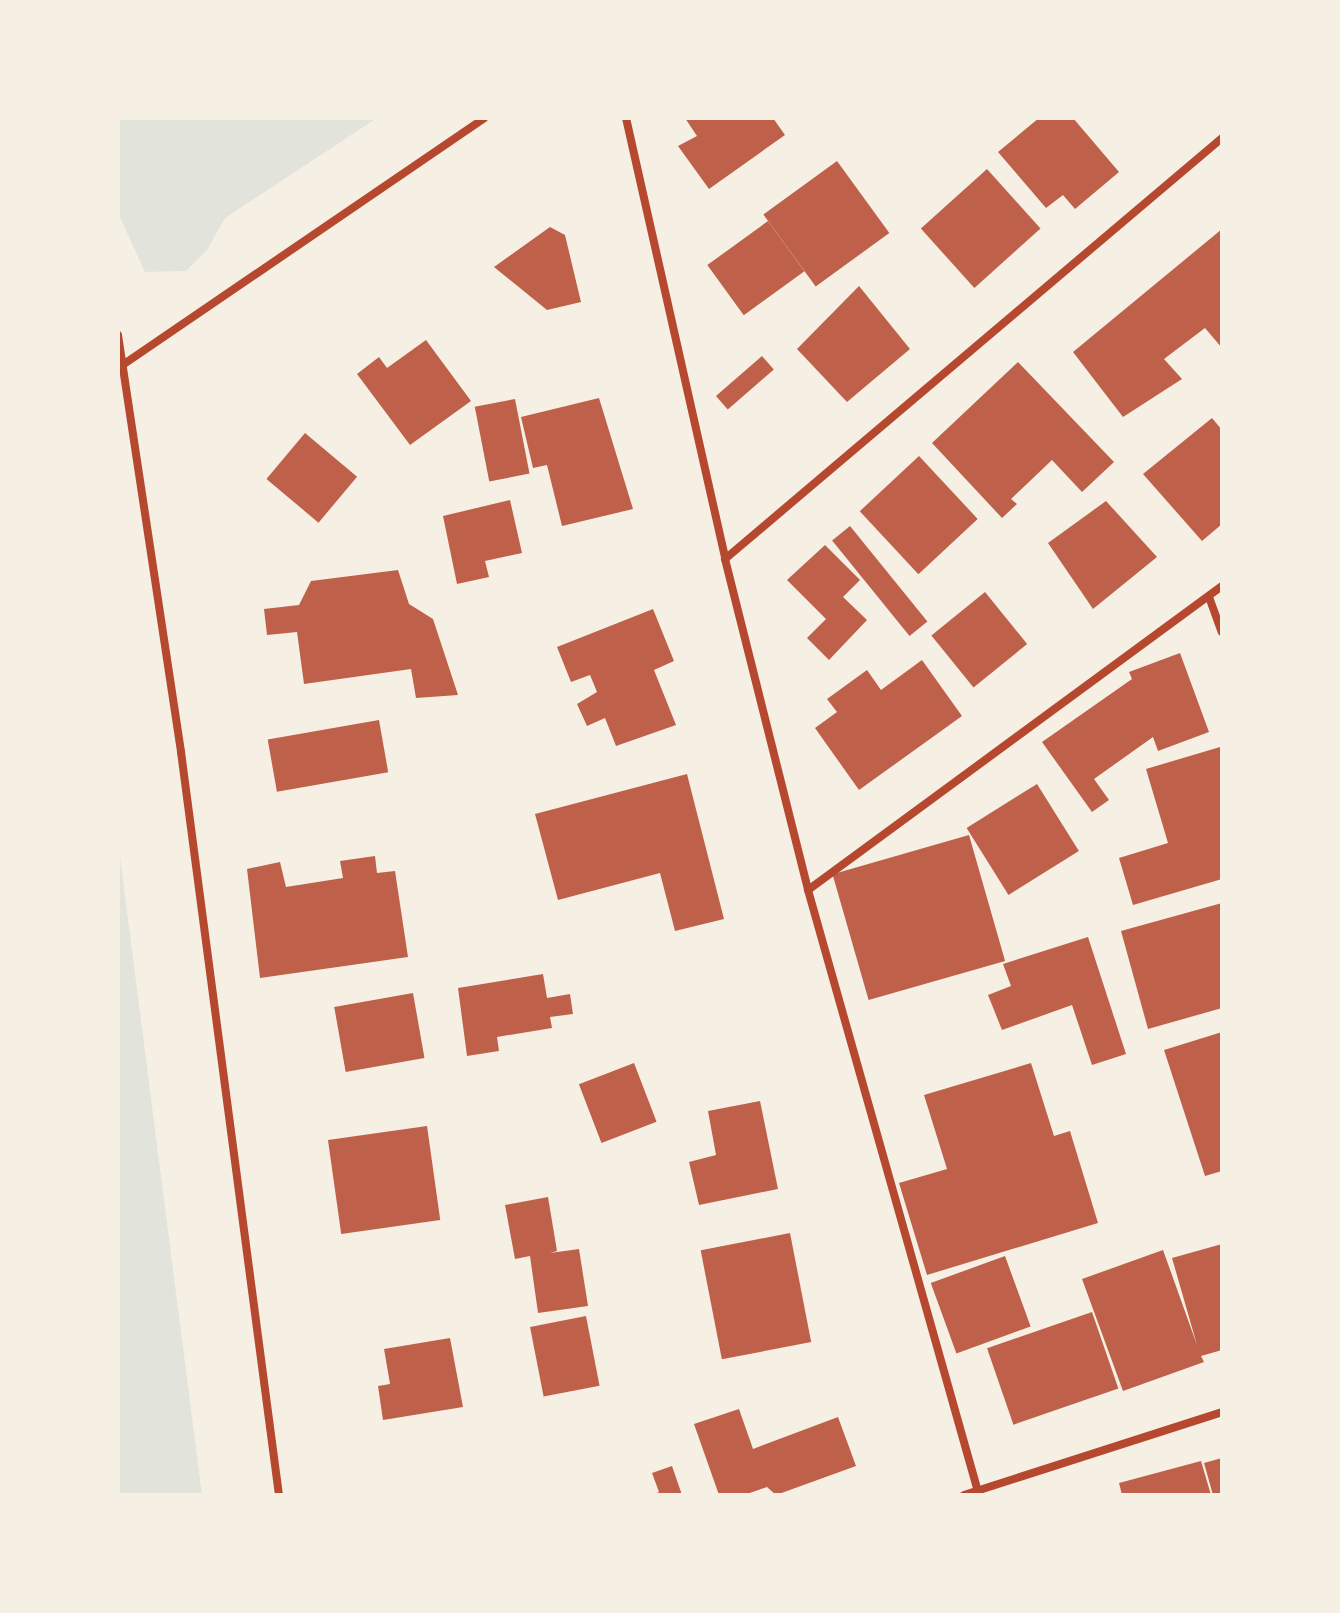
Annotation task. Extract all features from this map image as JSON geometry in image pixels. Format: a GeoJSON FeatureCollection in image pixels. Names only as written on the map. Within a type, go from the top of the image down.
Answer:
{"type":"FeatureCollection","features":[{"type":"Feature","properties":{"kind":"street"},"geometry":{"type":"LineString","coordinates":[[124,364],[484,118]]}},
{"type":"Feature","properties":{"kind":"street"},"geometry":{"type":"LineString","coordinates":[[626,118],[725,559],[808,890],[978,1493]]}},
{"type":"Feature","properties":{"kind":"street"},"geometry":{"type":"LineString","coordinates":[[725,559],[1222,138]]}},
{"type":"Feature","properties":{"kind":"street"},"geometry":{"type":"LineString","coordinates":[[118,335],[183,768],[279,1495]]}},
{"type":"Feature","properties":{"kind":"street"},"geometry":{"type":"LineString","coordinates":[[808,890],[1222,586]]}},
{"type":"Feature","properties":{"kind":"street"},"geometry":{"type":"LineString","coordinates":[[1209,597],[1222,632]]}},
{"type":"Feature","properties":{"kind":"street"},"geometry":{"type":"LineString","coordinates":[[964,1495],[1222,1412]]}},
{"type":"Feature","properties":{"kind":"shaded area"},"geometry":{"type":"Polygon","coordinates":[[[118,118],[377,118],[225,218],[207,250],[186,271],[145,272],[118,213],[118,118]]]}},
{"type":"Feature","properties":{"kind":"shaded area"},"geometry":{"type":"Polygon","coordinates":[[[118,837],[120,857],[202,1495],[118,1495],[118,837]]]}},
{"type":"Feature","properties":{"kind":"building"},"geometry":{"type":"Polygon","coordinates":[[[685,118],[773,118],[785,135],[709,189],[678,146],[697,136],[685,118]]]}},
{"type":"Feature","properties":{"kind":"building"},"geometry":{"type":"Polygon","coordinates":[[[1039,118],[1073,118],[1119,172],[1075,209],[1063,195],[1046,208],[998,152],[1039,118]]]}},
{"type":"Feature","properties":{"kind":"building"},"geometry":{"type":"Polygon","coordinates":[[[837,161],[889,233],[816,286],[763,214],[837,161]]]}},
{"type":"Feature","properties":{"kind":"building"},"geometry":{"type":"Polygon","coordinates":[[[987,169],[1041,228],[974,288],[921,229],[987,169]]]}},
{"type":"Feature","properties":{"kind":"building"},"geometry":{"type":"Polygon","coordinates":[[[768,221],[804,271],[744,315],[707,265],[768,221]]]}},
{"type":"Feature","properties":{"kind":"building"},"geometry":{"type":"Polygon","coordinates":[[[550,227],[565,235],[581,302],[547,310],[494,267],[550,227]]]}},
{"type":"Feature","properties":{"kind":"building"},"geometry":{"type":"Polygon","coordinates":[[[1222,229],[1222,348],[1205,328],[1164,359],[1182,379],[1123,417],[1073,352],[1222,229]]]}},
{"type":"Feature","properties":{"kind":"building"},"geometry":{"type":"Polygon","coordinates":[[[859,286],[910,349],[847,402],[797,349],[859,286]]]}},
{"type":"Feature","properties":{"kind":"building"},"geometry":{"type":"Polygon","coordinates":[[[426,340],[471,401],[410,445],[357,374],[379,357],[387,368],[426,340]]]}},
{"type":"Feature","properties":{"kind":"building"},"geometry":{"type":"Polygon","coordinates":[[[762,356],[774,370],[728,410],[716,396],[762,356]]]}},
{"type":"Feature","properties":{"kind":"building"},"geometry":{"type":"Polygon","coordinates":[[[1018,362],[1114,462],[1082,492],[1052,460],[1011,499],[1017,504],[1002,518],[932,443],[1018,362]]]}},
{"type":"Feature","properties":{"kind":"building"},"geometry":{"type":"Polygon","coordinates":[[[599,398],[633,509],[562,526],[547,465],[533,468],[521,417],[599,398]]]}},
{"type":"Feature","properties":{"kind":"building"},"geometry":{"type":"Polygon","coordinates":[[[515,399],[530,474],[489,481],[475,407],[515,399]]]}},
{"type":"Feature","properties":{"kind":"building"},"geometry":{"type":"Polygon","coordinates":[[[1212,418],[1222,430],[1222,524],[1202,541],[1143,474],[1212,418]]]}},
{"type":"Feature","properties":{"kind":"building"},"geometry":{"type":"Polygon","coordinates":[[[305,433],[357,477],[319,523],[266,479],[305,433]]]}},
{"type":"Feature","properties":{"kind":"building"},"geometry":{"type":"Polygon","coordinates":[[[919,456],[978,519],[918,574],[860,511],[919,456]]]}},
{"type":"Feature","properties":{"kind":"building"},"geometry":{"type":"Polygon","coordinates":[[[510,500],[522,553],[485,561],[489,577],[457,584],[443,516],[510,500]]]}},
{"type":"Feature","properties":{"kind":"building"},"geometry":{"type":"Polygon","coordinates":[[[1106,501],[1157,557],[1093,609],[1048,543],[1106,501]]]}},
{"type":"Feature","properties":{"kind":"building"},"geometry":{"type":"Polygon","coordinates":[[[850,526],[927,622],[910,636],[832,540],[850,526]]]}},
{"type":"Feature","properties":{"kind":"building"},"geometry":{"type":"Polygon","coordinates":[[[825,545],[860,580],[843,597],[867,620],[829,660],[807,638],[826,619],[787,580],[825,545]]]}},
{"type":"Feature","properties":{"kind":"building"},"geometry":{"type":"Polygon","coordinates":[[[398,570],[409,604],[433,619],[458,695],[416,698],[411,669],[304,684],[297,632],[267,635],[264,609],[299,605],[311,581],[398,570]]]}},
{"type":"Feature","properties":{"kind":"building"},"geometry":{"type":"Polygon","coordinates":[[[985,592],[1027,644],[974,687],[931,635],[985,592]]]}},
{"type":"Feature","properties":{"kind":"building"},"geometry":{"type":"Polygon","coordinates":[[[653,609],[674,661],[654,670],[676,725],[616,746],[605,718],[587,726],[577,704],[597,692],[590,675],[571,682],[557,647],[653,609]]]}},
{"type":"Feature","properties":{"kind":"building"},"geometry":{"type":"Polygon","coordinates":[[[1180,653],[1209,732],[1158,751],[1153,737],[1094,779],[1109,800],[1092,812],[1042,742],[1132,679],[1129,672],[1180,653]]]}},
{"type":"Feature","properties":{"kind":"building"},"geometry":{"type":"Polygon","coordinates":[[[922,660],[962,716],[859,790],[815,728],[837,712],[827,699],[867,670],[881,690],[922,660]]]}},
{"type":"Feature","properties":{"kind":"building"},"geometry":{"type":"Polygon","coordinates":[[[379,720],[388,772],[277,792],[268,740],[379,720]]]}},
{"type":"Feature","properties":{"kind":"building"},"geometry":{"type":"Polygon","coordinates":[[[1220,747],[1222,879],[1133,905],[1119,858],[1168,843],[1146,769],[1220,747]]]}},
{"type":"Feature","properties":{"kind":"building"},"geometry":{"type":"Polygon","coordinates":[[[687,774],[724,919],[675,931],[660,873],[558,900],[535,814],[687,774]]]}},
{"type":"Feature","properties":{"kind":"building"},"geometry":{"type":"Polygon","coordinates":[[[1037,784],[1079,851],[1008,895],[967,828],[1037,784]]]}},
{"type":"Feature","properties":{"kind":"building"},"geometry":{"type":"Polygon","coordinates":[[[969,835],[1005,961],[869,1000],[833,874],[969,835]]]}},
{"type":"Feature","properties":{"kind":"building"},"geometry":{"type":"Polygon","coordinates":[[[375,856],[377,873],[395,871],[408,957],[260,978],[247,869],[280,862],[286,887],[343,878],[340,861],[375,856]]]}},
{"type":"Feature","properties":{"kind":"building"},"geometry":{"type":"Polygon","coordinates":[[[1222,903],[1222,1008],[1148,1029],[1121,931],[1222,903]]]}},
{"type":"Feature","properties":{"kind":"building"},"geometry":{"type":"Polygon","coordinates":[[[1088,937],[1126,1054],[1092,1065],[1072,1005],[1002,1030],[988,995],[1011,986],[1003,964],[1088,937]]]}},
{"type":"Feature","properties":{"kind":"building"},"geometry":{"type":"Polygon","coordinates":[[[543,974],[547,998],[570,994],[573,1014],[550,1017],[552,1028],[497,1037],[499,1051],[467,1056],[458,988],[543,974]]]}},
{"type":"Feature","properties":{"kind":"building"},"geometry":{"type":"Polygon","coordinates":[[[413,993],[424,1058],[346,1072],[334,1007],[413,993]]]}},
{"type":"Feature","properties":{"kind":"building"},"geometry":{"type":"Polygon","coordinates":[[[1222,1032],[1222,1171],[1205,1176],[1164,1050],[1222,1032]]]}},
{"type":"Feature","properties":{"kind":"building"},"geometry":{"type":"Polygon","coordinates":[[[634,1063],[657,1122],[601,1143],[579,1084],[634,1063]]]}},
{"type":"Feature","properties":{"kind":"building"},"geometry":{"type":"Polygon","coordinates":[[[1031,1063],[1054,1136],[1070,1131],[1098,1223],[927,1275],[899,1183],[947,1169],[924,1095],[1031,1063]]]}},
{"type":"Feature","properties":{"kind":"building"},"geometry":{"type":"Polygon","coordinates":[[[760,1101],[778,1189],[699,1205],[689,1162],[716,1155],[708,1111],[760,1101]]]}},
{"type":"Feature","properties":{"kind":"building"},"geometry":{"type":"Polygon","coordinates":[[[427,1126],[440,1220],[341,1234],[328,1140],[427,1126]]]}},
{"type":"Feature","properties":{"kind":"building"},"geometry":{"type":"Polygon","coordinates":[[[548,1197],[557,1251],[550,1253],[579,1249],[588,1306],[538,1313],[530,1256],[515,1259],[505,1205],[548,1197]]]}},
{"type":"Feature","properties":{"kind":"building"},"geometry":{"type":"Polygon","coordinates":[[[790,1233],[811,1342],[722,1359],[701,1250],[790,1233]]]}},
{"type":"Feature","properties":{"kind":"building"},"geometry":{"type":"Polygon","coordinates":[[[1222,1244],[1222,1350],[1201,1356],[1204,1362],[1123,1391],[1082,1279],[1163,1250],[1197,1345],[1172,1258],[1222,1244]]]}},
{"type":"Feature","properties":{"kind":"building"},"geometry":{"type":"Polygon","coordinates":[[[1005,1256],[1031,1326],[956,1353],[931,1283],[1005,1256]]]}},
{"type":"Feature","properties":{"kind":"building"},"geometry":{"type":"Polygon","coordinates":[[[1092,1312],[1118,1389],[1013,1425],[987,1348],[1092,1312]]]}},
{"type":"Feature","properties":{"kind":"building"},"geometry":{"type":"Polygon","coordinates":[[[586,1316],[600,1386],[544,1397],[530,1327],[586,1316]]]}},
{"type":"Feature","properties":{"kind":"building"},"geometry":{"type":"Polygon","coordinates":[[[450,1338],[463,1407],[383,1420],[378,1386],[390,1384],[384,1349],[450,1338]]]}},
{"type":"Feature","properties":{"kind":"building"},"geometry":{"type":"Polygon","coordinates":[[[739,1409],[753,1449],[838,1417],[856,1466],[776,1495],[767,1487],[744,1495],[719,1495],[694,1424],[739,1409]]]}},
{"type":"Feature","properties":{"kind":"building"},"geometry":{"type":"Polygon","coordinates":[[[1222,1458],[1222,1495],[1213,1495],[1204,1463],[1222,1458]]]}},
{"type":"Feature","properties":{"kind":"building"},"geometry":{"type":"Polygon","coordinates":[[[1201,1461],[1211,1495],[1122,1495],[1119,1483],[1201,1461]]]}},
{"type":"Feature","properties":{"kind":"building"},"geometry":{"type":"Polygon","coordinates":[[[672,1466],[682,1495],[652,1495],[659,1492],[652,1473],[672,1466]]]}}]}
